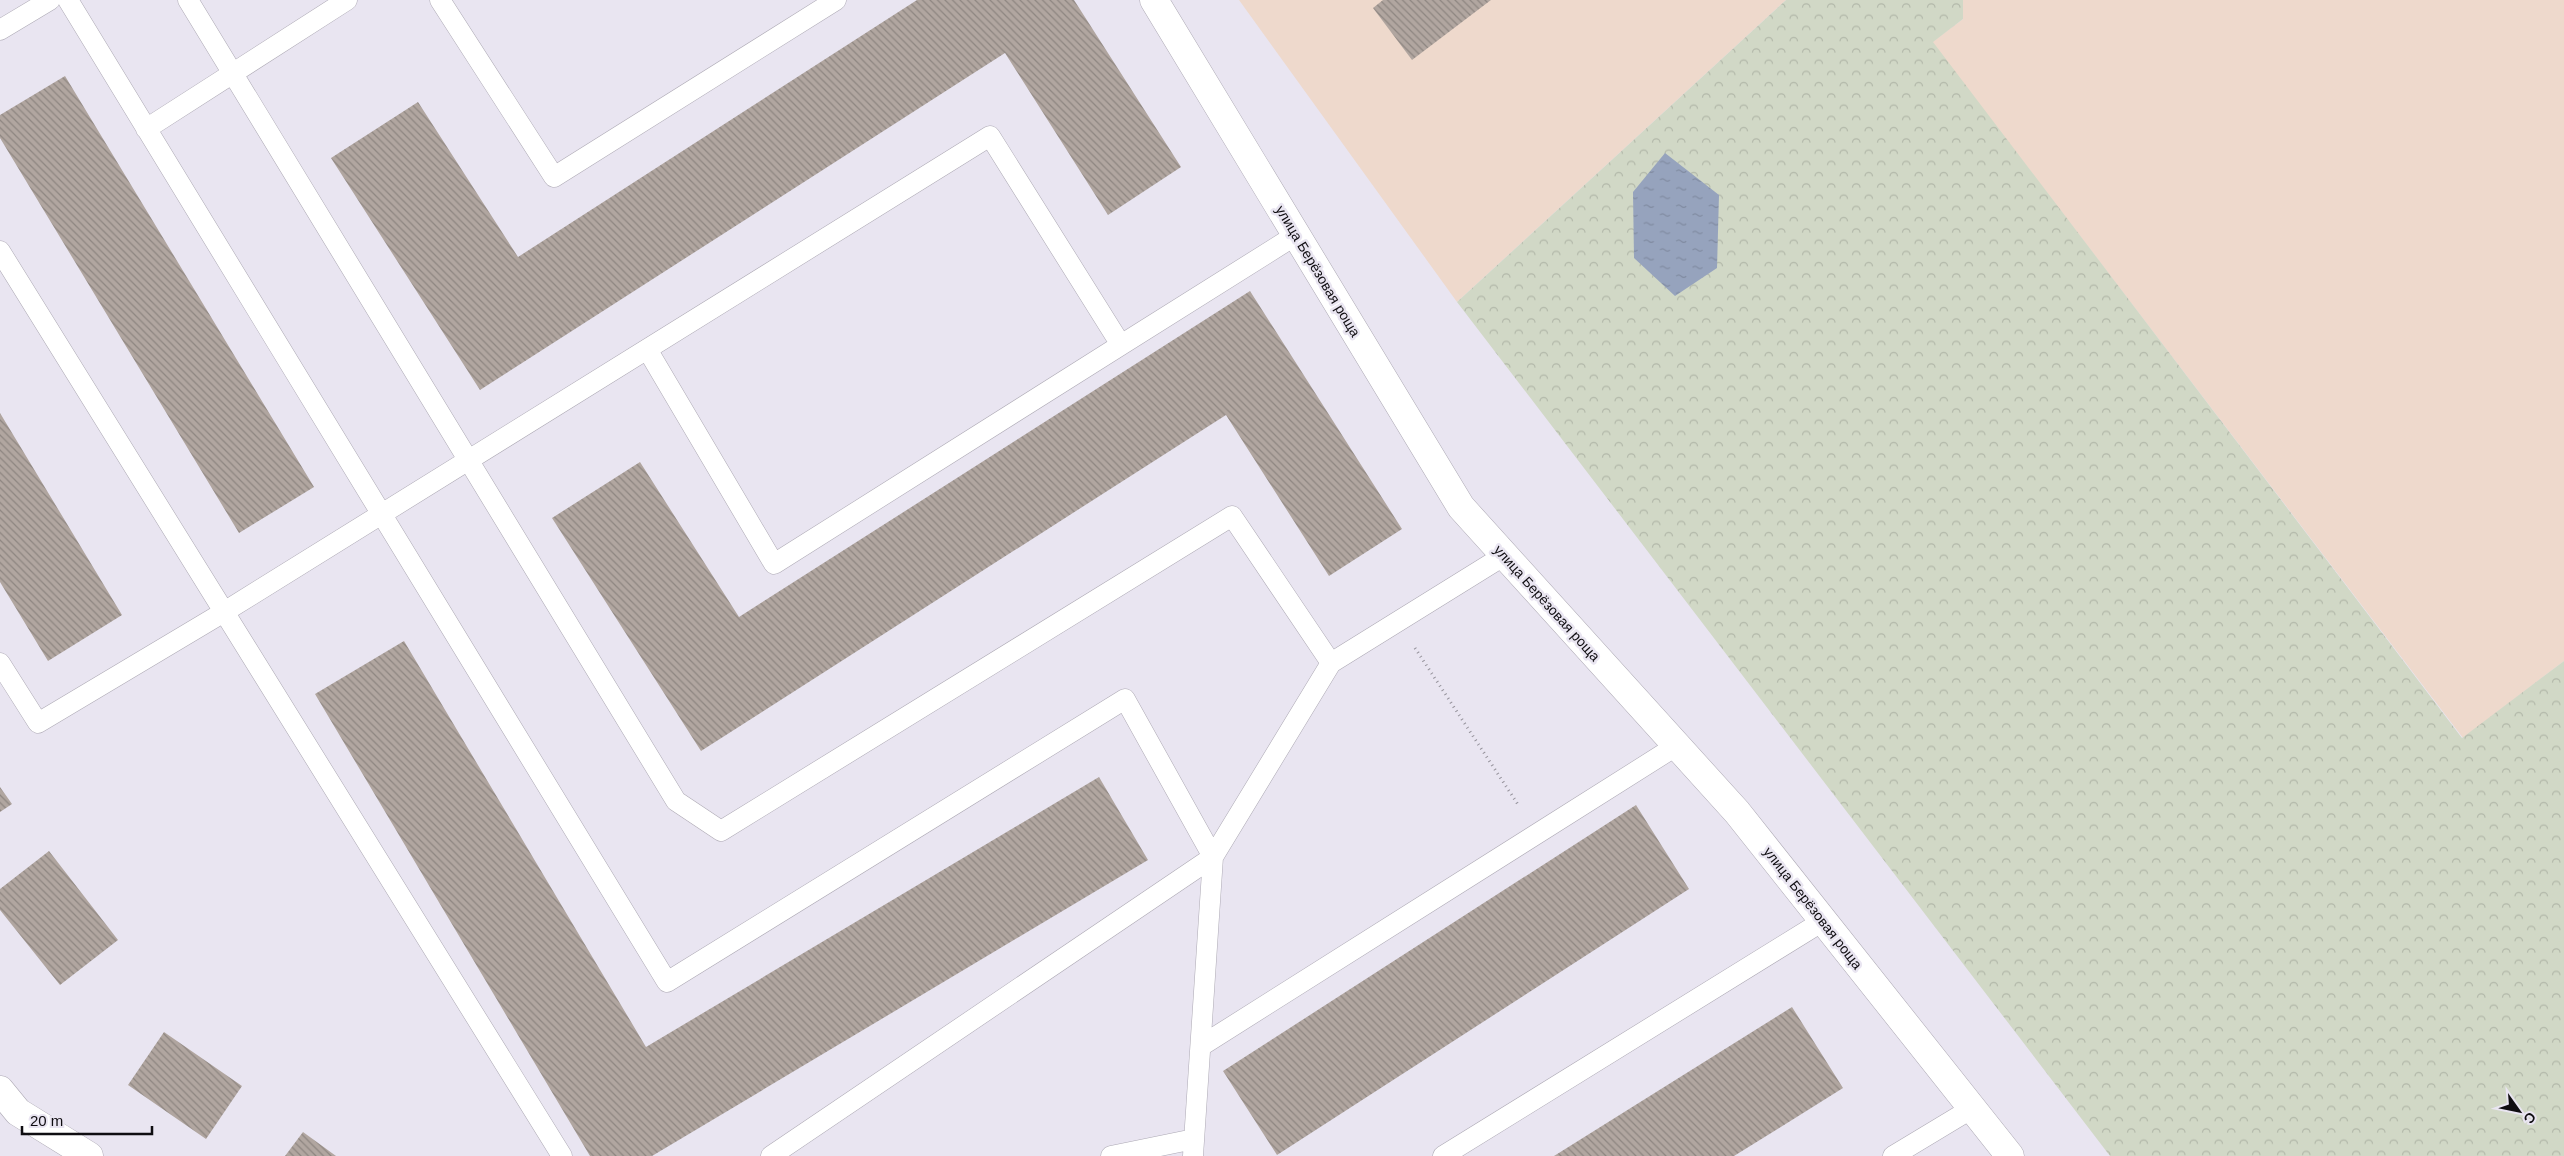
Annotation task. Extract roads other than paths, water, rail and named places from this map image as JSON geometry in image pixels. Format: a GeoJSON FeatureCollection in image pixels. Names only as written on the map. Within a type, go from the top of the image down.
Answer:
{"type":"FeatureCollection","features":[{"type":"Feature","properties":{"kind":"street","name":"улица Берёзовая роща"},"geometry":{"type":"LineString","coordinates":[[1154,0],[1461,507],[1736,812],[2010,1156]]}},
{"type":"Feature","properties":{"kind":"street"},"geometry":{"type":"LineString","coordinates":[[0,1090],[18,1112],[89,1156]]}},
{"type":"Feature","properties":{"kind":"lane"},"geometry":{"type":"LineString","coordinates":[[0,30],[50,0]]}},
{"type":"Feature","properties":{"kind":"lane"},"geometry":{"type":"LineString","coordinates":[[68,0],[667,982],[1125,699],[1213,856],[1194,1148],[1111,1156]]}},
{"type":"Feature","properties":{"kind":"lane"},"geometry":{"type":"LineString","coordinates":[[188,0],[676,800],[721,831],[1232,516],[1331,663]]}},
{"type":"Feature","properties":{"kind":"lane"},"geometry":{"type":"LineString","coordinates":[[146,129],[347,0]]}},
{"type":"Feature","properties":{"kind":"lane"},"geometry":{"type":"LineString","coordinates":[[440,0],[554,177],[836,0]]}},
{"type":"Feature","properties":{"kind":"lane"},"geometry":{"type":"LineString","coordinates":[[0,663],[38,724],[224,612],[990,136],[1120,345]]}},
{"type":"Feature","properties":{"kind":"lane"},"geometry":{"type":"LineString","coordinates":[[647,349],[774,564],[1296,235]]}},
{"type":"Feature","properties":{"kind":"lane"},"geometry":{"type":"LineString","coordinates":[[0,251],[562,1156]]}},
{"type":"Feature","properties":{"kind":"lane"},"geometry":{"type":"LineString","coordinates":[[771,1156],[1213,856],[1331,663],[1505,555]]}},
{"type":"Feature","properties":{"kind":"lane"},"geometry":{"type":"LineString","coordinates":[[1201,1046],[1676,746]]}},
{"type":"Feature","properties":{"kind":"lane"},"geometry":{"type":"LineString","coordinates":[[1443,1156],[1822,920]]}},
{"type":"Feature","properties":{"kind":"lane"},"geometry":{"type":"LineString","coordinates":[[1893,1156],[1971,1108]]}},
{"type":"Feature","properties":{"kind":"water"},"geometry":{"type":"Polygon","coordinates":[[[1665,153],[1719,195],[1717,268],[1675,296],[1634,258],[1633,192],[1665,153]]]}}]}
